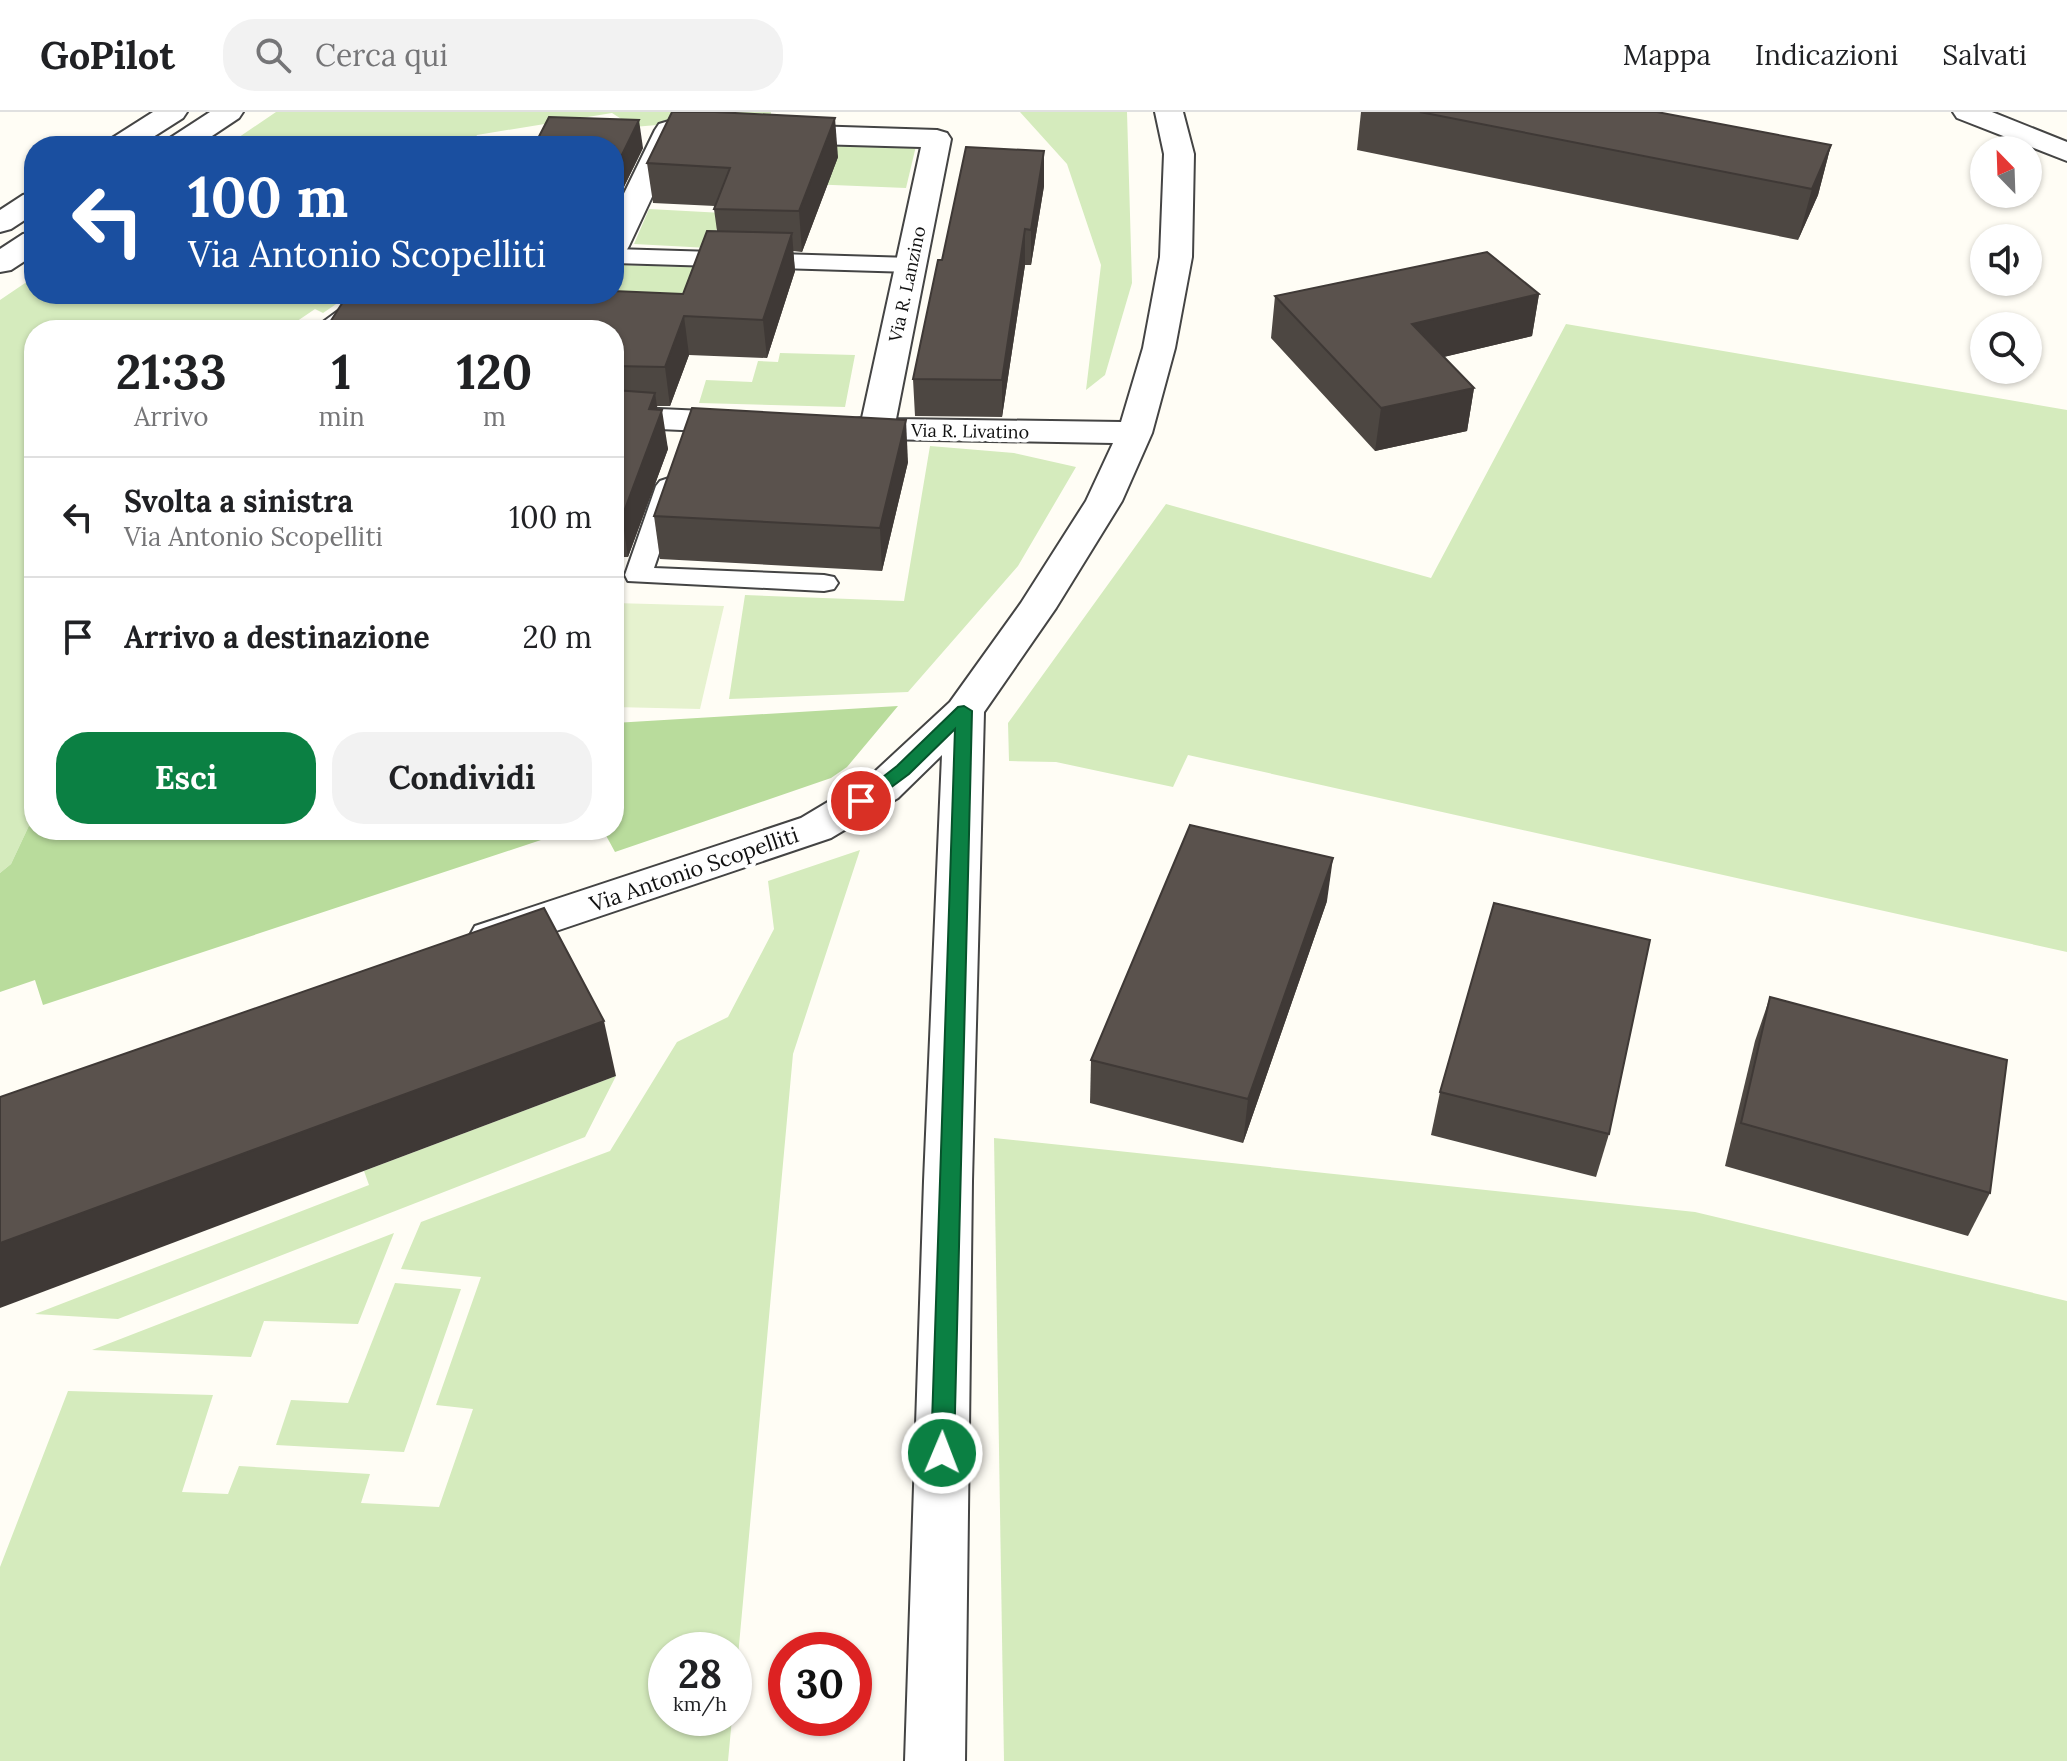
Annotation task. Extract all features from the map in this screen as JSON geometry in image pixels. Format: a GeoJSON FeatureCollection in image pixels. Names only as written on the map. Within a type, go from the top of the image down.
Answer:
{"type":"FeatureCollection","features":[{"type":"Feature","properties":{"kind":"street"},"geometry":{"type":"LineString","coordinates":[[135,136],[173,112]]}},
{"type":"Feature","properties":{"kind":"street"},"geometry":{"type":"LineString","coordinates":[[192,136],[229,112]]}},
{"type":"Feature","properties":{"kind":"street","name":"Via Antonio Scopelliti"},"geometry":{"type":"LineString","coordinates":[[453,950],[816,828],[883,788],[964,711],[1037,608],[1104,501],[1135,433],[1159,348],[1176,257],[1179,154],[1169,112]]}},
{"type":"Feature","properties":{"kind":"street"},"geometry":{"type":"LineString","coordinates":[[1967,112],[2067,152]]}},
{"type":"Feature","properties":{"kind":"street"},"geometry":{"type":"LineString","coordinates":[[756,133],[790,123]]}},
{"type":"Feature","properties":{"kind":"street","name":"Via R. Lanzino"},"geometry":{"type":"LineString","coordinates":[[790,123],[937,139],[877,429]]}},
{"type":"Feature","properties":{"kind":"street"},"geometry":{"type":"LineString","coordinates":[[624,225],[669,130],[713,131]]}},
{"type":"Feature","properties":{"kind":"street"},"geometry":{"type":"LineString","coordinates":[[0,223],[24,207]]}},
{"type":"Feature","properties":{"kind":"street"},"geometry":{"type":"LineString","coordinates":[[0,263],[24,247]]}},
{"type":"Feature","properties":{"kind":"street","name":"Via R. Livatino"},"geometry":{"type":"LineString","coordinates":[[624,421],[684,444],[800,426],[1135,433]]}},
{"type":"Feature","properties":{"kind":"street"},"geometry":{"type":"LineString","coordinates":[[935,1761],[948,1181],[964,711]]}},
{"type":"Feature","properties":{"kind":"lane"},"geometry":{"type":"LineString","coordinates":[[624,256],[911,265]]}},
{"type":"Feature","properties":{"kind":"lane"},"geometry":{"type":"LineString","coordinates":[[338,320],[362,304]]}},
{"type":"Feature","properties":{"kind":"lane"},"geometry":{"type":"LineString","coordinates":[[684,444],[638,575],[824,583]]}},
{"type":"Feature","properties":{"kind":"green space"},"geometry":{"type":"Polygon","coordinates":[[[276,112],[771,112],[771,115],[634,127],[612,113],[476,136],[241,136],[276,112]]]}},
{"type":"Feature","properties":{"kind":"green space"},"geometry":{"type":"Polygon","coordinates":[[[1020,112],[1127,112],[1132,283],[1105,375],[1086,390],[1101,265],[1067,164],[1020,112]]]}},
{"type":"Feature","properties":{"kind":"green space"},"geometry":{"type":"Polygon","coordinates":[[[797,142],[916,146],[906,188],[784,183],[797,142]]]}},
{"type":"Feature","properties":{"kind":"green space"},"geometry":{"type":"Polygon","coordinates":[[[649,209],[723,213],[709,248],[634,244],[649,209]]]}},
{"type":"Feature","properties":{"kind":"green space"},"geometry":{"type":"Polygon","coordinates":[[[624,265],[794,270],[677,320],[624,298],[624,265]]]}},
{"type":"Feature","properties":{"kind":"green space"},"geometry":{"type":"Polygon","coordinates":[[[24,284],[24,304],[336,304],[323,313],[315,309],[299,320],[24,320],[24,836],[11,864],[0,873],[0,300],[24,284]]]}},
{"type":"Feature","properties":{"kind":"green space"},"geometry":{"type":"Polygon","coordinates":[[[1566,324],[2067,410],[2067,952],[1188,755],[1173,787],[1056,762],[1009,761],[1008,723],[1166,504],[1431,578],[1566,324]]]}},
{"type":"Feature","properties":{"kind":"green space"},"geometry":{"type":"Polygon","coordinates":[[[780,353],[855,355],[845,407],[699,403],[706,380],[752,382],[758,361],[778,362],[780,353]]]}},
{"type":"Feature","properties":{"kind":"green space"},"geometry":{"type":"Polygon","coordinates":[[[930,446],[1014,453],[1076,467],[1018,566],[908,692],[729,699],[745,595],[904,601],[930,446]]]}},
{"type":"Feature","properties":{"kind":"green space"},"geometry":{"type":"Polygon","coordinates":[[[624,603],[724,606],[700,709],[624,707],[624,603]]]}},
{"type":"Feature","properties":{"kind":"green space"},"geometry":{"type":"Polygon","coordinates":[[[898,706],[847,767],[831,778],[615,852],[608,840],[624,840],[624,722],[898,706]]]}},
{"type":"Feature","properties":{"kind":"green space"},"geometry":{"type":"Polygon","coordinates":[[[24,836],[24,840],[541,840],[43,1005],[35,980],[0,992],[0,873],[11,864],[24,836]]]}},
{"type":"Feature","properties":{"kind":"green space"},"geometry":{"type":"Polygon","coordinates":[[[860,850],[793,1054],[740,1632],[648,1632],[648,1736],[730,1736],[728,1761],[0,1761],[0,1567],[68,1391],[213,1395],[182,1492],[228,1494],[239,1466],[370,1474],[361,1503],[439,1507],[473,1409],[436,1405],[481,1277],[401,1269],[421,1222],[610,1151],[677,1042],[728,1017],[774,929],[768,881],[860,850]]]}},
{"type":"Feature","properties":{"kind":"green space"},"geometry":{"type":"Polygon","coordinates":[[[616,1076],[585,1137],[118,1319],[35,1314],[369,1185],[364,1171],[616,1076]]]}},
{"type":"Feature","properties":{"kind":"green space"},"geometry":{"type":"Polygon","coordinates":[[[994,1138],[1695,1212],[2067,1301],[2067,1761],[1004,1761],[994,1138]]]}},
{"type":"Feature","properties":{"kind":"green space"},"geometry":{"type":"Polygon","coordinates":[[[394,1233],[358,1324],[264,1321],[251,1357],[92,1350],[394,1233]]]}},
{"type":"Feature","properties":{"kind":"green space"},"geometry":{"type":"Polygon","coordinates":[[[395,1283],[461,1289],[404,1452],[276,1445],[291,1400],[348,1403],[395,1283]]]}},
{"type":"Feature","properties":{"kind":"building"},"geometry":{"type":"Polygon","coordinates":[[[672,112],[835,118],[799,211],[714,209],[730,168],[647,163],[672,112]]]}},
{"type":"Feature","properties":{"kind":"building"},"geometry":{"type":"Polygon","coordinates":[[[1420,112],[1657,112],[1831,145],[1812,189],[1420,112]]]}},
{"type":"Feature","properties":{"kind":"building"},"geometry":{"type":"Polygon","coordinates":[[[549,117],[639,120],[624,151],[624,136],[539,136],[549,117]]]}},
{"type":"Feature","properties":{"kind":"building"},"geometry":{"type":"Polygon","coordinates":[[[966,147],[1044,151],[1031,230],[1025,229],[1002,380],[913,379],[938,260],[942,260],[966,147]]]}},
{"type":"Feature","properties":{"kind":"building"},"geometry":{"type":"Polygon","coordinates":[[[707,231],[792,233],[763,320],[684,316],[665,367],[624,366],[624,320],[331,320],[342,304],[624,304],[624,291],[683,294],[707,231]]]}},
{"type":"Feature","properties":{"kind":"building"},"geometry":{"type":"Polygon","coordinates":[[[1487,252],[1539,294],[1412,324],[1474,388],[1381,408],[1275,296],[1487,252]]]}},
{"type":"Feature","properties":{"kind":"building"},"geometry":{"type":"Polygon","coordinates":[[[624,391],[655,393],[649,409],[662,410],[624,512],[624,391]]]}},
{"type":"Feature","properties":{"kind":"building"},"geometry":{"type":"Polygon","coordinates":[[[692,408],[906,420],[880,528],[654,516],[692,408]]]}},
{"type":"Feature","properties":{"kind":"building"},"geometry":{"type":"Polygon","coordinates":[[[1190,825],[1333,858],[1248,1099],[1091,1060],[1190,825]]]}},
{"type":"Feature","properties":{"kind":"building"},"geometry":{"type":"Polygon","coordinates":[[[1494,903],[1650,940],[1609,1134],[1440,1092],[1494,903]]]}},
{"type":"Feature","properties":{"kind":"building"},"geometry":{"type":"Polygon","coordinates":[[[544,908],[604,1021],[0,1243],[0,1097],[544,908]]]}},
{"type":"Feature","properties":{"kind":"building"},"geometry":{"type":"Polygon","coordinates":[[[1770,997],[2007,1060],[1990,1193],[1741,1123],[1770,997]]]}},
{"type":"Feature","properties":{"kind":"route"},"geometry":{"type":"LineString","coordinates":[[861,801],[883,788],[964,711],[942,1453]]}}]}
